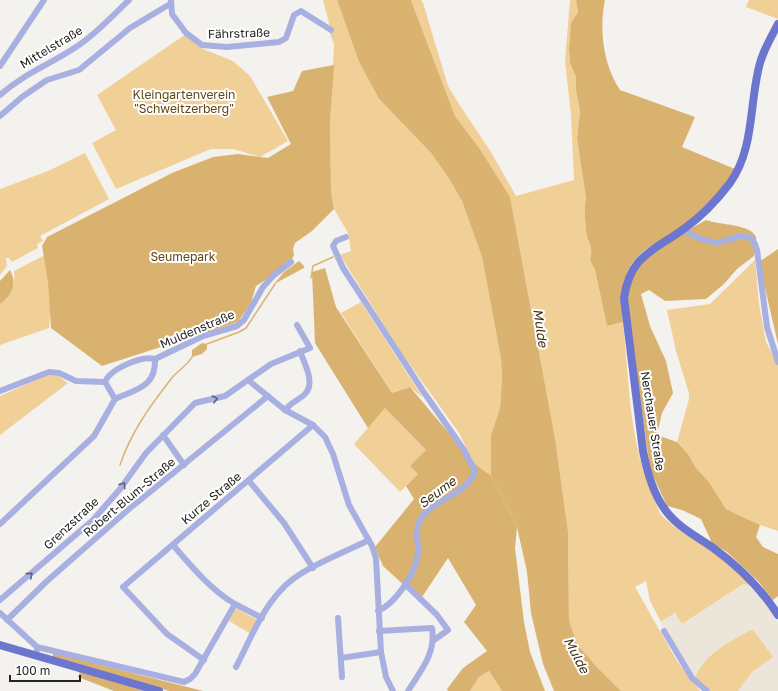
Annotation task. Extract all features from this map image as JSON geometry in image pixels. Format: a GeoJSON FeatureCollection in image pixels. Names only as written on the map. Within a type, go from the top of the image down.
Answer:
{"type":"FeatureCollection","features":[{"type":"Feature","properties":{"kind":"main road","name":"Nerchauer Straße"},"geometry":{"type":"LineString","coordinates":[[778,24],[765,48],[760,64],[745,150],[736,172],[718,197],[684,229],[639,260],[629,275],[624,298],[626,322],[647,468],[659,500],[672,519],[724,556],[754,582],[766,596],[778,615]]}},
{"type":"Feature","properties":{"kind":"main road"},"geometry":{"type":"LineString","coordinates":[[0,645],[37,652],[159,691]]}},
{"type":"Feature","properties":{"kind":"street"},"geometry":{"type":"LineString","coordinates":[[0,66],[44,0]]}},
{"type":"Feature","properties":{"kind":"street","name":"Mittelstraße"},"geometry":{"type":"LineString","coordinates":[[0,95],[29,72],[76,47],[102,26],[129,0]]}},
{"type":"Feature","properties":{"kind":"street"},"geometry":{"type":"LineString","coordinates":[[0,116],[22,97],[47,80],[72,73],[84,66],[130,28],[171,2]]}},
{"type":"Feature","properties":{"kind":"street","name":"Fährstraße"},"geometry":{"type":"LineString","coordinates":[[171,2],[172,14],[176,20],[186,33],[202,45],[227,47],[279,42],[286,38],[294,15],[301,11],[331,30]]}},
{"type":"Feature","properties":{"kind":"street"},"geometry":{"type":"LineString","coordinates":[[684,229],[693,235],[709,241],[718,242],[742,236],[752,240],[757,250],[767,327],[778,362]]}},
{"type":"Feature","properties":{"kind":"street"},"geometry":{"type":"LineString","coordinates":[[346,237],[336,241],[333,246],[343,268],[423,391],[464,450],[475,471],[470,482],[426,513],[420,521],[416,534],[418,557],[405,584],[394,601],[386,608],[378,611]]}},
{"type":"Feature","properties":{"kind":"street","name":"Muldenstraße"},"geometry":{"type":"LineString","coordinates":[[105,382],[107,378],[122,366],[148,357],[155,359],[203,336],[236,326],[244,320],[263,287],[274,275],[291,262]]}},
{"type":"Feature","properties":{"kind":"street"},"geometry":{"type":"LineString","coordinates":[[285,410],[290,404],[305,394],[310,380],[300,351],[310,348],[296,325]]}},
{"type":"Feature","properties":{"kind":"street","name":"Grenzstraße"},"geometry":{"type":"LineString","coordinates":[[0,600],[93,520],[120,489],[140,460],[195,403],[225,396],[271,364],[300,351]]}},
{"type":"Feature","properties":{"kind":"street","name":"Muldenstraße"},"geometry":{"type":"LineString","coordinates":[[115,399],[146,384],[151,379],[155,372],[155,359]]}},
{"type":"Feature","properties":{"kind":"street"},"geometry":{"type":"LineString","coordinates":[[0,391],[48,372],[59,373],[76,381],[105,382],[115,399],[94,436],[0,524]]}},
{"type":"Feature","properties":{"kind":"street"},"geometry":{"type":"LineString","coordinates":[[248,380],[285,410],[313,425],[329,444],[348,505],[369,540],[378,564],[378,611],[381,652],[386,678],[393,691]]}},
{"type":"Feature","properties":{"kind":"street","name":"Robert-Blum-Straße"},"geometry":{"type":"LineString","coordinates":[[7,620],[47,581],[101,534],[268,396]]}},
{"type":"Feature","properties":{"kind":"street","name":"Kurze Straße"},"geometry":{"type":"LineString","coordinates":[[204,660],[166,634],[123,587],[313,425]]}},
{"type":"Feature","properties":{"kind":"street"},"geometry":{"type":"LineString","coordinates":[[163,435],[184,465]]}},
{"type":"Feature","properties":{"kind":"street"},"geometry":{"type":"LineString","coordinates":[[249,481],[284,523],[313,568]]}},
{"type":"Feature","properties":{"kind":"street"},"geometry":{"type":"LineString","coordinates":[[236,667],[262,618],[284,586],[313,568],[369,540]]}},
{"type":"Feature","properties":{"kind":"street"},"geometry":{"type":"LineString","coordinates":[[173,544],[203,580],[224,597],[262,618]]}},
{"type":"Feature","properties":{"kind":"street"},"geometry":{"type":"LineString","coordinates":[[405,584],[437,615],[448,630],[434,640]]}},
{"type":"Feature","properties":{"kind":"street"},"geometry":{"type":"LineString","coordinates":[[0,613],[37,652],[184,682],[190,680],[204,660],[235,604]]}},
{"type":"Feature","properties":{"kind":"street"},"geometry":{"type":"LineString","coordinates":[[338,618],[342,677]]}},
{"type":"Feature","properties":{"kind":"street"},"geometry":{"type":"LineString","coordinates":[[379,631],[432,628],[434,640],[432,650],[408,691]]}},
{"type":"Feature","properties":{"kind":"street"},"geometry":{"type":"LineString","coordinates":[[664,631],[692,678],[706,691]]}},
{"type":"Feature","properties":{"kind":"street"},"geometry":{"type":"LineString","coordinates":[[341,658],[381,652]]}},
{"type":"Feature","properties":{"kind":"shaded area"},"geometry":{"type":"Polygon","coordinates":[[[743,584],[750,585],[764,600],[778,622],[778,691],[738,691],[752,672],[773,657],[695,679],[661,623],[675,613],[682,624],[743,584]]]}},
{"type":"Feature","properties":{"kind":"green space"},"geometry":{"type":"Polygon","coordinates":[[[323,0],[337,0],[359,62],[379,99],[431,153],[448,177],[462,201],[482,257],[501,359],[502,377],[500,408],[491,435],[491,476],[474,463],[459,433],[401,352],[340,255],[351,251],[348,233],[334,209],[331,191],[330,122],[334,44],[329,31],[329,23],[323,0]]]}},
{"type":"Feature","properties":{"kind":"green space"},"geometry":{"type":"Polygon","coordinates":[[[411,0],[421,0],[423,3],[448,86],[491,152],[516,196],[574,180],[571,115],[565,61],[570,0],[576,0],[578,12],[571,23],[569,49],[570,63],[576,77],[576,91],[580,111],[577,139],[586,198],[585,222],[591,247],[590,260],[595,270],[607,326],[623,322],[629,391],[635,436],[646,480],[660,514],[678,529],[730,564],[753,585],[764,600],[750,585],[743,584],[682,624],[675,613],[661,622],[650,601],[646,581],[635,587],[677,661],[700,691],[621,691],[577,644],[569,620],[568,531],[555,438],[510,198],[480,149],[455,116],[411,0]]]}},
{"type":"Feature","properties":{"kind":"green space"},"geometry":{"type":"Polygon","coordinates":[[[576,0],[605,0],[602,23],[606,58],[614,80],[620,90],[695,117],[682,147],[735,169],[724,187],[702,211],[677,231],[649,247],[637,257],[627,274],[622,292],[623,322],[607,326],[595,270],[590,260],[591,247],[585,222],[586,198],[577,139],[580,111],[576,91],[576,77],[570,63],[569,49],[571,23],[578,12],[576,0]]]}},
{"type":"Feature","properties":{"kind":"green space"},"geometry":{"type":"Polygon","coordinates":[[[749,0],[778,0],[778,19],[746,7],[749,0]]]}},
{"type":"Feature","properties":{"kind":"green space","name":"Kleingartenverein \"Schweitzerberg\""},"geometry":{"type":"Polygon","coordinates":[[[183,36],[187,36],[203,49],[233,61],[250,76],[288,141],[260,157],[233,149],[211,149],[116,189],[92,143],[116,130],[97,95],[183,36]]]}},
{"type":"Feature","properties":{"kind":"green space","name":"Seumepark"},"geometry":{"type":"Polygon","coordinates":[[[334,65],[330,122],[331,191],[334,209],[312,231],[295,243],[293,249],[294,255],[289,265],[256,286],[251,303],[238,322],[102,366],[51,328],[48,282],[42,246],[47,237],[172,173],[213,157],[238,154],[268,158],[291,144],[267,97],[293,91],[302,71],[334,65]]]}},
{"type":"Feature","properties":{"kind":"green space"},"geometry":{"type":"Polygon","coordinates":[[[85,153],[109,199],[40,236],[43,241],[37,244],[38,248],[12,262],[9,258],[6,258],[7,266],[0,275],[0,189],[48,171],[85,153]]]}},
{"type":"Feature","properties":{"kind":"green space"},"geometry":{"type":"Polygon","coordinates":[[[706,220],[741,227],[753,233],[756,237],[754,256],[737,269],[724,284],[706,299],[665,301],[649,290],[641,294],[650,326],[666,361],[673,393],[662,413],[657,435],[677,442],[688,454],[696,468],[709,482],[726,509],[760,525],[756,537],[763,547],[778,554],[778,596],[773,600],[758,581],[727,552],[712,543],[701,519],[682,510],[667,506],[650,469],[626,300],[635,268],[663,244],[706,220]]]}},
{"type":"Feature","properties":{"kind":"green space"},"geometry":{"type":"Polygon","coordinates":[[[93,230],[51,307],[49,328],[0,345],[0,304],[8,297],[12,290],[14,271],[93,230]]]}},
{"type":"Feature","properties":{"kind":"green space"},"geometry":{"type":"Polygon","coordinates":[[[778,249],[778,344],[759,262],[778,249]]]}},
{"type":"Feature","properties":{"kind":"green space"},"geometry":{"type":"Polygon","coordinates":[[[755,260],[759,304],[766,342],[778,365],[778,531],[760,525],[726,509],[709,482],[696,468],[688,454],[677,442],[689,399],[689,393],[676,351],[667,310],[710,304],[755,260]]]}},
{"type":"Feature","properties":{"kind":"green space"},"geometry":{"type":"Polygon","coordinates":[[[325,268],[336,307],[392,393],[410,387],[474,463],[491,476],[517,527],[515,548],[524,622],[530,652],[545,691],[502,691],[489,671],[479,677],[470,691],[448,691],[447,689],[463,668],[487,651],[464,622],[476,605],[448,558],[420,600],[383,566],[375,547],[414,499],[406,486],[418,474],[410,466],[426,450],[385,408],[368,428],[315,343],[312,272],[325,268]]]}},
{"type":"Feature","properties":{"kind":"green space"},"geometry":{"type":"Polygon","coordinates":[[[10,270],[13,280],[11,293],[0,304],[0,281],[10,270]]]}},
{"type":"Feature","properties":{"kind":"green space"},"geometry":{"type":"Polygon","coordinates":[[[361,302],[423,398],[410,387],[392,393],[341,313],[361,302]]]}},
{"type":"Feature","properties":{"kind":"green space"},"geometry":{"type":"Polygon","coordinates":[[[45,376],[58,376],[68,383],[0,435],[0,396],[45,376]]]}},
{"type":"Feature","properties":{"kind":"green space"},"geometry":{"type":"Polygon","coordinates":[[[385,408],[426,450],[418,474],[400,492],[354,444],[385,408]]]}},
{"type":"Feature","properties":{"kind":"green space"},"geometry":{"type":"Polygon","coordinates":[[[238,609],[257,620],[251,634],[229,621],[235,610],[238,609]]]}},
{"type":"Feature","properties":{"kind":"green space"},"geometry":{"type":"Polygon","coordinates":[[[751,630],[754,631],[773,657],[752,672],[738,691],[707,691],[695,679],[704,662],[726,644],[751,630]]]}},
{"type":"Feature","properties":{"kind":"green space"},"geometry":{"type":"Polygon","coordinates":[[[54,653],[203,691],[169,691],[52,657],[54,653]]]}},
{"type":"Feature","properties":{"kind":"green space"},"geometry":{"type":"Polygon","coordinates":[[[80,671],[144,691],[114,691],[78,677],[80,671]]]}},
{"type":"Feature","properties":{"kind":"green space"},"geometry":{"type":"Polygon","coordinates":[[[489,671],[502,691],[470,691],[479,677],[489,671]]]}},
{"type":"Feature","properties":{"kind":"water","name":"Mulde"},"geometry":{"type":"Polygon","coordinates":[[[337,0],[411,0],[455,116],[480,149],[510,197],[555,438],[568,531],[569,620],[577,644],[621,691],[554,691],[543,664],[531,613],[527,572],[517,527],[491,476],[491,435],[500,408],[502,377],[501,359],[482,257],[462,201],[448,177],[431,153],[379,99],[359,62],[337,0]]]}},
{"type":"Feature","properties":{"kind":"water"},"geometry":{"type":"Polygon","coordinates":[[[273,234],[287,235],[291,241],[285,244],[272,237],[273,234]]]}},
{"type":"Feature","properties":{"kind":"water"},"geometry":{"type":"Polygon","coordinates":[[[299,261],[304,268],[274,284],[284,272],[299,261]]]}},
{"type":"Feature","properties":{"kind":"water"},"geometry":{"type":"Polygon","coordinates":[[[202,343],[207,344],[207,349],[202,354],[192,357],[192,350],[202,343]]]}},
{"type":"Feature","properties":{"kind":"waterway"},"geometry":{"type":"LineString","coordinates":[[207,179],[217,185],[233,186]]}},
{"type":"Feature","properties":{"kind":"waterway"},"geometry":{"type":"LineString","coordinates":[[247,190],[252,193]]}},
{"type":"Feature","properties":{"kind":"waterway"},"geometry":{"type":"LineString","coordinates":[[259,215],[265,228]]}},
{"type":"Feature","properties":{"kind":"waterway"},"geometry":{"type":"LineString","coordinates":[[288,243],[292,253]]}},
{"type":"Feature","properties":{"kind":"waterway"},"geometry":{"type":"LineString","coordinates":[[311,278],[313,266],[333,257]]}},
{"type":"Feature","properties":{"kind":"waterway"},"geometry":{"type":"LineString","coordinates":[[207,344],[246,328],[275,284]]}},
{"type":"Feature","properties":{"kind":"waterway"},"geometry":{"type":"LineString","coordinates":[[120,465],[135,430],[171,379],[188,363],[192,357]]}},
{"type":"Feature","properties":{"kind":"waterway","name":"Seume"},"geometry":{"type":"LineString","coordinates":[[480,471],[491,476]]}},
{"type":"Feature","properties":{"kind":"waterway","name":"Seume"},"geometry":{"type":"LineString","coordinates":[[453,491],[463,484]]}}]}
